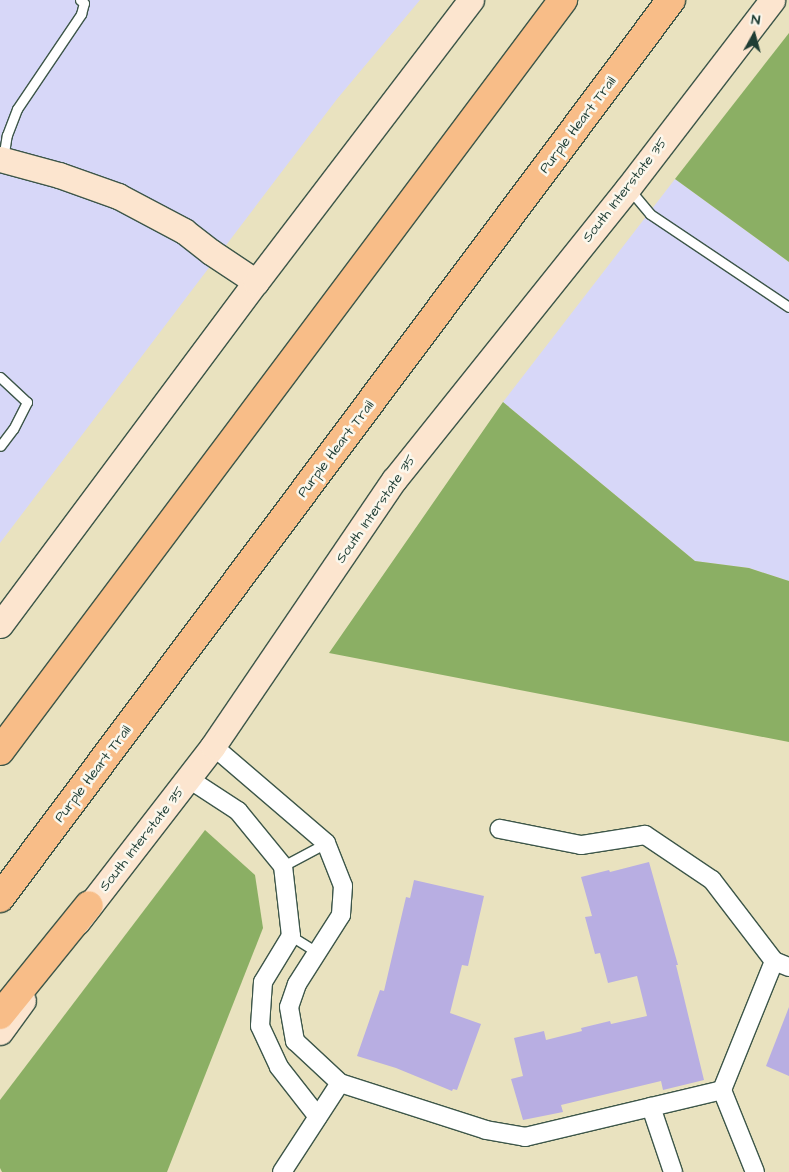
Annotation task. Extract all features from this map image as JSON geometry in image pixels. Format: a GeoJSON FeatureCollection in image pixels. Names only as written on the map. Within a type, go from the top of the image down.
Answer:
{"type":"FeatureCollection","features":[{"type":"Feature","properties":{"kind":"highway"},"geometry":{"type":"LineString","coordinates":[[0,751],[563,0]]}},
{"type":"Feature","properties":{"kind":"highway","name":"Purple Heart Trail"},"geometry":{"type":"LineString","coordinates":[[0,898],[671,0]]}},
{"type":"Feature","properties":{"kind":"highway"},"geometry":{"type":"LineString","coordinates":[[0,1015],[89,905]]}},
{"type":"Feature","properties":{"kind":"main road"},"geometry":{"type":"LineString","coordinates":[[0,625],[256,282],[471,0]]}},
{"type":"Feature","properties":{"kind":"main road","name":"South Interstate 35"},"geometry":{"type":"LineString","coordinates":[[0,1032],[89,905],[213,746],[394,480],[628,188],[772,0]]}},
{"type":"Feature","properties":{"kind":"main road"},"geometry":{"type":"LineString","coordinates":[[1,163],[59,174],[118,196],[184,231],[211,252],[256,282]]}},
{"type":"Feature","properties":{"kind":"street"},"geometry":{"type":"LineString","coordinates":[[213,746],[326,842],[343,886],[341,915],[297,984],[289,1007],[296,1041],[340,1083],[486,1130],[525,1137],[722,1090]]}},
{"type":"Feature","properties":{"kind":"street"},"geometry":{"type":"LineString","coordinates":[[189,779],[238,811],[283,866],[291,936],[263,982],[260,1026],[278,1067],[318,1117]]}},
{"type":"Feature","properties":{"kind":"street"},"geometry":{"type":"LineString","coordinates":[[500,829],[581,845],[645,835],[712,880],[782,964],[722,1090],[755,1172]]}},
{"type":"Feature","properties":{"kind":"street"},"geometry":{"type":"LineString","coordinates":[[282,1172],[340,1083]]}},
{"type":"Feature","properties":{"kind":"street"},"geometry":{"type":"LineString","coordinates":[[651,1107],[673,1172]]}},
{"type":"Feature","properties":{"kind":"lane"},"geometry":{"type":"LineString","coordinates":[[1,163],[7,135],[17,109],[81,14],[84,3],[80,0]]}},
{"type":"Feature","properties":{"kind":"lane"},"geometry":{"type":"LineString","coordinates":[[628,188],[650,214],[789,307]]}},
{"type":"Feature","properties":{"kind":"lane"},"geometry":{"type":"LineString","coordinates":[[0,377],[27,402],[13,429],[0,446]]}},
{"type":"Feature","properties":{"kind":"lane"},"geometry":{"type":"LineString","coordinates":[[283,866],[326,842]]}},
{"type":"Feature","properties":{"kind":"lane"},"geometry":{"type":"LineString","coordinates":[[291,936],[317,952]]}},
{"type":"Feature","properties":{"kind":"shaded area"},"geometry":{"type":"Polygon","coordinates":[[[0,0],[420,0],[337,99],[0,543],[0,0]]]}},
{"type":"Feature","properties":{"kind":"shaded area"},"geometry":{"type":"Polygon","coordinates":[[[675,179],[789,262],[789,581],[749,568],[695,561],[503,402],[675,179]]]}},
{"type":"Feature","properties":{"kind":"green space"},"geometry":{"type":"Polygon","coordinates":[[[789,33],[789,262],[675,179],[789,33]]]}},
{"type":"Feature","properties":{"kind":"green space"},"geometry":{"type":"Polygon","coordinates":[[[503,402],[695,561],[749,568],[789,581],[789,742],[329,653],[503,402]]]}},
{"type":"Feature","properties":{"kind":"green space"},"geometry":{"type":"Polygon","coordinates":[[[205,830],[255,875],[263,928],[167,1172],[2,1172],[0,1168],[0,1100],[205,830]]]}},
{"type":"Feature","properties":{"kind":"building"},"geometry":{"type":"Polygon","coordinates":[[[649,862],[678,965],[676,965],[704,1080],[663,1090],[661,1081],[561,1105],[563,1112],[523,1120],[511,1079],[523,1076],[514,1038],[544,1031],[546,1040],[582,1031],[581,1028],[610,1021],[611,1024],[647,1016],[637,976],[608,983],[600,953],[595,954],[585,917],[592,916],[581,877],[649,862]]]}},
{"type":"Feature","properties":{"kind":"building"},"geometry":{"type":"Polygon","coordinates":[[[414,880],[484,896],[468,966],[462,965],[450,1013],[481,1024],[457,1090],[453,1089],[452,1091],[396,1068],[357,1056],[380,990],[384,991],[406,897],[410,898],[414,880]]]}},
{"type":"Feature","properties":{"kind":"building"},"geometry":{"type":"Polygon","coordinates":[[[789,1007],[789,1076],[766,1066],[789,1007]]]}}]}
